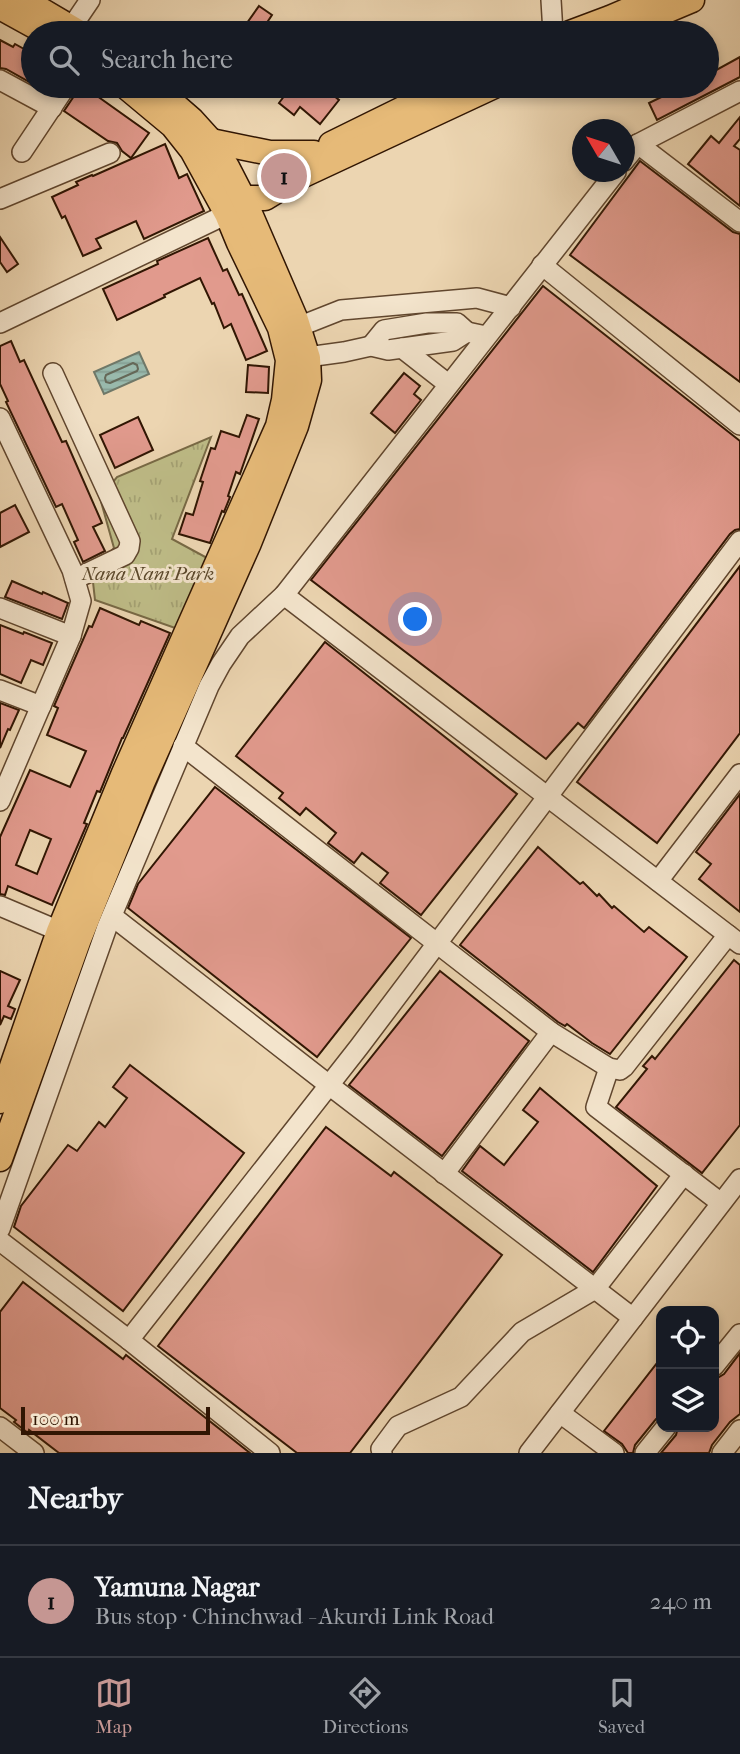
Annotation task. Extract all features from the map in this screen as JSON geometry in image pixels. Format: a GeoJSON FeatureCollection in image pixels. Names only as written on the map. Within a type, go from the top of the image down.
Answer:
{"type":"FeatureCollection","features":[{"type":"Feature","properties":{"kind":"main road"},"geometry":{"type":"LineString","coordinates":[[24,0],[52,21]]}},
{"type":"Feature","properties":{"kind":"main road"},"geometry":{"type":"LineString","coordinates":[[609,17],[652,0]]}},
{"type":"Feature","properties":{"kind":"main road"},"geometry":{"type":"LineString","coordinates":[[609,17],[692,0]]}},
{"type":"Feature","properties":{"kind":"main road"},"geometry":{"type":"LineString","coordinates":[[0,7],[38,21]]}},
{"type":"Feature","properties":{"kind":"main road"},"geometry":{"type":"LineString","coordinates":[[140,98],[173,125],[241,204]]}},
{"type":"Feature","properties":{"kind":"main road"},"geometry":{"type":"LineString","coordinates":[[0,1101],[69,935],[143,781],[249,543],[296,426],[309,380],[298,359],[290,329],[227,167],[211,141],[167,98]]}},
{"type":"Feature","properties":{"kind":"main road"},"geometry":{"type":"LineString","coordinates":[[241,204],[260,185],[314,153],[425,98]]}},
{"type":"Feature","properties":{"kind":"main road"},"geometry":{"type":"LineString","coordinates":[[241,204],[264,198],[301,176],[468,98]]}},
{"type":"Feature","properties":{"kind":"main road"},"geometry":{"type":"LineString","coordinates":[[211,141],[270,153],[314,153]]}},
{"type":"Feature","properties":{"kind":"main road"},"geometry":{"type":"LineString","coordinates":[[0,1158],[69,935]]}},
{"type":"Feature","properties":{"kind":"street"},"geometry":{"type":"LineString","coordinates":[[74,21],[90,0]]}},
{"type":"Feature","properties":{"kind":"street"},"geometry":{"type":"LineString","coordinates":[[551,0],[552,21]]}},
{"type":"Feature","properties":{"kind":"street"},"geometry":{"type":"LineString","coordinates":[[0,80],[21,92]]}},
{"type":"Feature","properties":{"kind":"street"},"geometry":{"type":"LineString","coordinates":[[635,148],[740,91]]}},
{"type":"Feature","properties":{"kind":"street"},"geometry":{"type":"LineString","coordinates":[[33,98],[51,108]]}},
{"type":"Feature","properties":{"kind":"street"},"geometry":{"type":"LineString","coordinates":[[22,152],[58,98]]}},
{"type":"Feature","properties":{"kind":"street"},"geometry":{"type":"LineString","coordinates":[[638,144],[740,222]]}},
{"type":"Feature","properties":{"kind":"street"},"geometry":{"type":"LineString","coordinates":[[0,199],[110,153]]}},
{"type":"Feature","properties":{"kind":"street"},"geometry":{"type":"LineString","coordinates":[[0,1229],[112,916],[183,746],[221,664],[240,636],[284,595],[448,384],[477,334],[511,307],[608,182]]}},
{"type":"Feature","properties":{"kind":"street"},"geometry":{"type":"LineString","coordinates":[[0,323],[241,204]]}},
{"type":"Feature","properties":{"kind":"street"},"geometry":{"type":"LineString","coordinates":[[542,265],[740,425]]}},
{"type":"Feature","properties":{"kind":"street"},"geometry":{"type":"LineString","coordinates":[[290,329],[341,310],[477,298],[511,307]]}},
{"type":"Feature","properties":{"kind":"street"},"geometry":{"type":"LineString","coordinates":[[371,346],[384,330],[428,323],[457,323],[477,334]]}},
{"type":"Feature","properties":{"kind":"street"},"geometry":{"type":"LineString","coordinates":[[298,359],[371,346],[388,350],[453,341],[477,334]]}},
{"type":"Feature","properties":{"kind":"street"},"geometry":{"type":"LineString","coordinates":[[401,348],[448,384]]}},
{"type":"Feature","properties":{"kind":"street"},"geometry":{"type":"LineString","coordinates":[[53,373],[130,541],[125,555],[75,579]]}},
{"type":"Feature","properties":{"kind":"street"},"geometry":{"type":"LineString","coordinates":[[0,802],[5,778],[41,706],[71,636],[81,601],[75,579],[2,430]]}},
{"type":"Feature","properties":{"kind":"street"},"geometry":{"type":"LineString","coordinates":[[129,1340],[329,1085],[740,541]]}},
{"type":"Feature","properties":{"kind":"street"},"geometry":{"type":"LineString","coordinates":[[183,746],[551,1032],[609,1068],[620,1070],[624,1067],[734,940],[284,595]]}},
{"type":"Feature","properties":{"kind":"street"},"geometry":{"type":"LineString","coordinates":[[0,608],[71,636]]}},
{"type":"Feature","properties":{"kind":"street"},"geometry":{"type":"LineString","coordinates":[[0,690],[41,706]]}},
{"type":"Feature","properties":{"kind":"street"},"geometry":{"type":"LineString","coordinates":[[658,881],[740,774]]}},
{"type":"Feature","properties":{"kind":"street"},"geometry":{"type":"LineString","coordinates":[[0,905],[69,935]]}},
{"type":"Feature","properties":{"kind":"street"},"geometry":{"type":"LineString","coordinates":[[112,916],[633,1318]]}},
{"type":"Feature","properties":{"kind":"street"},"geometry":{"type":"LineString","coordinates":[[444,1174],[551,1032]]}},
{"type":"Feature","properties":{"kind":"street"},"geometry":{"type":"LineString","coordinates":[[609,1068],[596,1107],[721,1203]]}},
{"type":"Feature","properties":{"kind":"street"},"geometry":{"type":"LineString","coordinates":[[382,1453],[381,1449],[398,1426],[461,1397],[522,1332],[595,1289],[684,1174]]}},
{"type":"Feature","properties":{"kind":"street"},"geometry":{"type":"LineString","coordinates":[[529,1453],[740,1179]]}},
{"type":"Feature","properties":{"kind":"street"},"geometry":{"type":"LineString","coordinates":[[0,1241],[270,1453]]}},
{"type":"Feature","properties":{"kind":"street"},"geometry":{"type":"LineString","coordinates":[[719,1360],[740,1334]]}},
{"type":"Feature","properties":{"kind":"street"},"geometry":{"type":"LineString","coordinates":[[560,1413],[614,1453]]}},
{"type":"Feature","properties":{"kind":"street"},"geometry":{"type":"LineString","coordinates":[[0,1427],[34,1453]]}},
{"type":"Feature","properties":{"kind":"street"},"geometry":{"type":"LineString","coordinates":[[722,1453],[740,1430]]}},
{"type":"Feature","properties":{"kind":"street"},"geometry":{"type":"LineString","coordinates":[[645,1453],[662,1432]]}},
{"type":"Feature","properties":{"kind":"green space","name":"Nana Nani Park"},"geometry":{"type":"Polygon","coordinates":[[[211,437],[172,539],[209,559],[178,629],[95,600],[92,573],[114,548],[100,498],[117,477],[211,437]]]}},
{"type":"Feature","properties":{"kind":"water"},"geometry":{"type":"Polygon","coordinates":[[[139,352],[149,374],[104,394],[94,372],[139,352]]]}},
{"type":"Feature","properties":{"kind":"building"},"geometry":{"type":"Polygon","coordinates":[[[259,6],[272,15],[268,21],[248,21],[259,6]]]}},
{"type":"Feature","properties":{"kind":"building"},"geometry":{"type":"Polygon","coordinates":[[[0,40],[13,47],[15,44],[21,47],[21,77],[0,68],[0,40]]]}},
{"type":"Feature","properties":{"kind":"building"},"geometry":{"type":"Polygon","coordinates":[[[740,57],[740,77],[719,88],[719,68],[740,57]]]}},
{"type":"Feature","properties":{"kind":"building"},"geometry":{"type":"Polygon","coordinates":[[[73,98],[100,98],[149,133],[131,158],[117,143],[108,141],[64,111],[73,98]]]}},
{"type":"Feature","properties":{"kind":"building"},"geometry":{"type":"Polygon","coordinates":[[[283,98],[339,100],[320,124],[300,107],[294,115],[279,103],[283,98]]]}},
{"type":"Feature","properties":{"kind":"building"},"geometry":{"type":"Polygon","coordinates":[[[659,98],[699,98],[657,120],[649,103],[659,98]]]}},
{"type":"Feature","properties":{"kind":"building"},"geometry":{"type":"Polygon","coordinates":[[[740,117],[740,139],[734,146],[740,150],[740,206],[688,164],[711,136],[719,143],[740,117]]]}},
{"type":"Feature","properties":{"kind":"building"},"geometry":{"type":"Polygon","coordinates":[[[165,144],[179,178],[187,174],[204,211],[144,239],[136,221],[96,239],[101,248],[83,256],[65,216],[62,218],[52,197],[78,185],[76,182],[165,144]]]}},
{"type":"Feature","properties":{"kind":"building"},"geometry":{"type":"Polygon","coordinates":[[[640,161],[733,232],[740,234],[740,382],[570,255],[624,182],[635,182],[635,168],[640,161]]]}},
{"type":"Feature","properties":{"kind":"building"},"geometry":{"type":"Polygon","coordinates":[[[0,237],[18,264],[7,272],[0,262],[0,237]]]}},
{"type":"Feature","properties":{"kind":"building"},"geometry":{"type":"Polygon","coordinates":[[[208,238],[223,271],[227,269],[239,295],[242,294],[267,351],[246,360],[231,324],[224,328],[200,278],[117,320],[103,289],[208,238]]]}},
{"type":"Feature","properties":{"kind":"building"},"geometry":{"type":"Polygon","coordinates":[[[543,286],[740,441],[740,529],[730,534],[584,728],[578,723],[546,759],[311,580],[543,286]]]}},
{"type":"Feature","properties":{"kind":"building"},"geometry":{"type":"Polygon","coordinates":[[[11,341],[20,362],[24,360],[62,442],[66,441],[102,523],[93,527],[105,551],[83,562],[74,542],[78,540],[62,504],[56,507],[0,384],[0,346],[11,341]]]}},
{"type":"Feature","properties":{"kind":"building"},"geometry":{"type":"Polygon","coordinates":[[[248,365],[269,367],[268,393],[246,392],[248,365]]]}},
{"type":"Feature","properties":{"kind":"building"},"geometry":{"type":"Polygon","coordinates":[[[404,373],[420,386],[414,394],[421,400],[395,433],[371,413],[404,373]]]}},
{"type":"Feature","properties":{"kind":"building"},"geometry":{"type":"Polygon","coordinates":[[[247,415],[259,419],[240,474],[236,472],[228,496],[230,497],[210,543],[179,534],[186,513],[193,515],[211,448],[215,449],[221,431],[239,437],[247,415]]]}},
{"type":"Feature","properties":{"kind":"building"},"geometry":{"type":"Polygon","coordinates":[[[138,417],[153,450],[115,468],[100,435],[138,417]]]}},
{"type":"Feature","properties":{"kind":"building"},"geometry":{"type":"Polygon","coordinates":[[[15,505],[29,532],[0,547],[0,513],[15,505]]]}},
{"type":"Feature","properties":{"kind":"building"},"geometry":{"type":"Polygon","coordinates":[[[740,566],[740,733],[657,843],[577,782],[740,566]]]}},
{"type":"Feature","properties":{"kind":"building"},"geometry":{"type":"Polygon","coordinates":[[[12,581],[68,603],[62,619],[5,597],[12,581]]]}},
{"type":"Feature","properties":{"kind":"building"},"geometry":{"type":"Polygon","coordinates":[[[100,608],[139,625],[141,621],[170,633],[100,792],[97,791],[84,823],[87,824],[52,905],[8,886],[5,895],[0,894],[0,837],[30,770],[70,787],[86,751],[47,735],[58,708],[54,706],[89,626],[92,627],[100,608]],[[30,830],[16,865],[37,874],[51,839],[30,830]]]}},
{"type":"Feature","properties":{"kind":"building"},"geometry":{"type":"Polygon","coordinates":[[[0,625],[52,643],[43,665],[31,660],[21,683],[0,674],[0,625]]]}},
{"type":"Feature","properties":{"kind":"building"},"geometry":{"type":"Polygon","coordinates":[[[325,642],[517,794],[421,915],[380,883],[388,873],[362,853],[354,863],[328,843],[336,833],[306,808],[300,815],[279,798],[283,793],[236,756],[325,642]]]}},
{"type":"Feature","properties":{"kind":"building"},"geometry":{"type":"Polygon","coordinates":[[[0,703],[19,710],[0,748],[0,703]]]}},
{"type":"Feature","properties":{"kind":"building"},"geometry":{"type":"Polygon","coordinates":[[[215,787],[411,938],[317,1057],[128,908],[138,884],[215,787]]]}},
{"type":"Feature","properties":{"kind":"building"},"geometry":{"type":"Polygon","coordinates":[[[740,794],[740,912],[699,879],[711,864],[696,852],[740,794]]]}},
{"type":"Feature","properties":{"kind":"building"},"geometry":{"type":"Polygon","coordinates":[[[538,847],[580,884],[583,882],[597,896],[599,894],[612,908],[614,906],[644,932],[649,927],[687,957],[610,1054],[567,1024],[565,1026],[558,1022],[460,945],[538,847]]]}},
{"type":"Feature","properties":{"kind":"building"},"geometry":{"type":"Polygon","coordinates":[[[734,960],[740,965],[740,1125],[702,1173],[616,1107],[647,1069],[643,1066],[652,1056],[655,1059],[734,960]]]}},
{"type":"Feature","properties":{"kind":"building"},"geometry":{"type":"Polygon","coordinates":[[[0,971],[20,980],[8,1006],[15,1009],[11,1019],[4,1016],[0,1025],[0,971]]]}},
{"type":"Feature","properties":{"kind":"building"},"geometry":{"type":"Polygon","coordinates":[[[440,971],[529,1041],[442,1156],[349,1085],[440,971]]]}},
{"type":"Feature","properties":{"kind":"building"},"geometry":{"type":"Polygon","coordinates":[[[130,1065],[244,1153],[123,1311],[14,1227],[21,1206],[68,1145],[77,1151],[99,1122],[105,1127],[127,1098],[113,1087],[130,1065]]]}},
{"type":"Feature","properties":{"kind":"building"},"geometry":{"type":"Polygon","coordinates":[[[540,1088],[657,1186],[593,1272],[462,1171],[480,1146],[504,1165],[538,1122],[523,1110],[540,1088]]]}},
{"type":"Feature","properties":{"kind":"building"},"geometry":{"type":"Polygon","coordinates":[[[326,1127],[391,1176],[394,1172],[502,1255],[350,1453],[297,1453],[158,1346],[326,1127]]]}},
{"type":"Feature","properties":{"kind":"building"},"geometry":{"type":"Polygon","coordinates":[[[23,1282],[123,1359],[126,1355],[250,1453],[59,1453],[29,1430],[28,1433],[0,1408],[0,1312],[23,1282]]]}},
{"type":"Feature","properties":{"kind":"building"},"geometry":{"type":"Polygon","coordinates":[[[740,1353],[740,1414],[730,1422],[709,1453],[661,1453],[677,1432],[719,1432],[719,1377],[740,1353]]]}},
{"type":"Feature","properties":{"kind":"building"},"geometry":{"type":"Polygon","coordinates":[[[656,1364],[656,1419],[635,1445],[633,1453],[628,1453],[622,1444],[604,1431],[656,1364]]]}},
{"type":"Feature","properties":{"kind":"place","name":"Yamuna Nagar"},"geometry":{"type":"Point","coordinates":[284,176]}}]}
